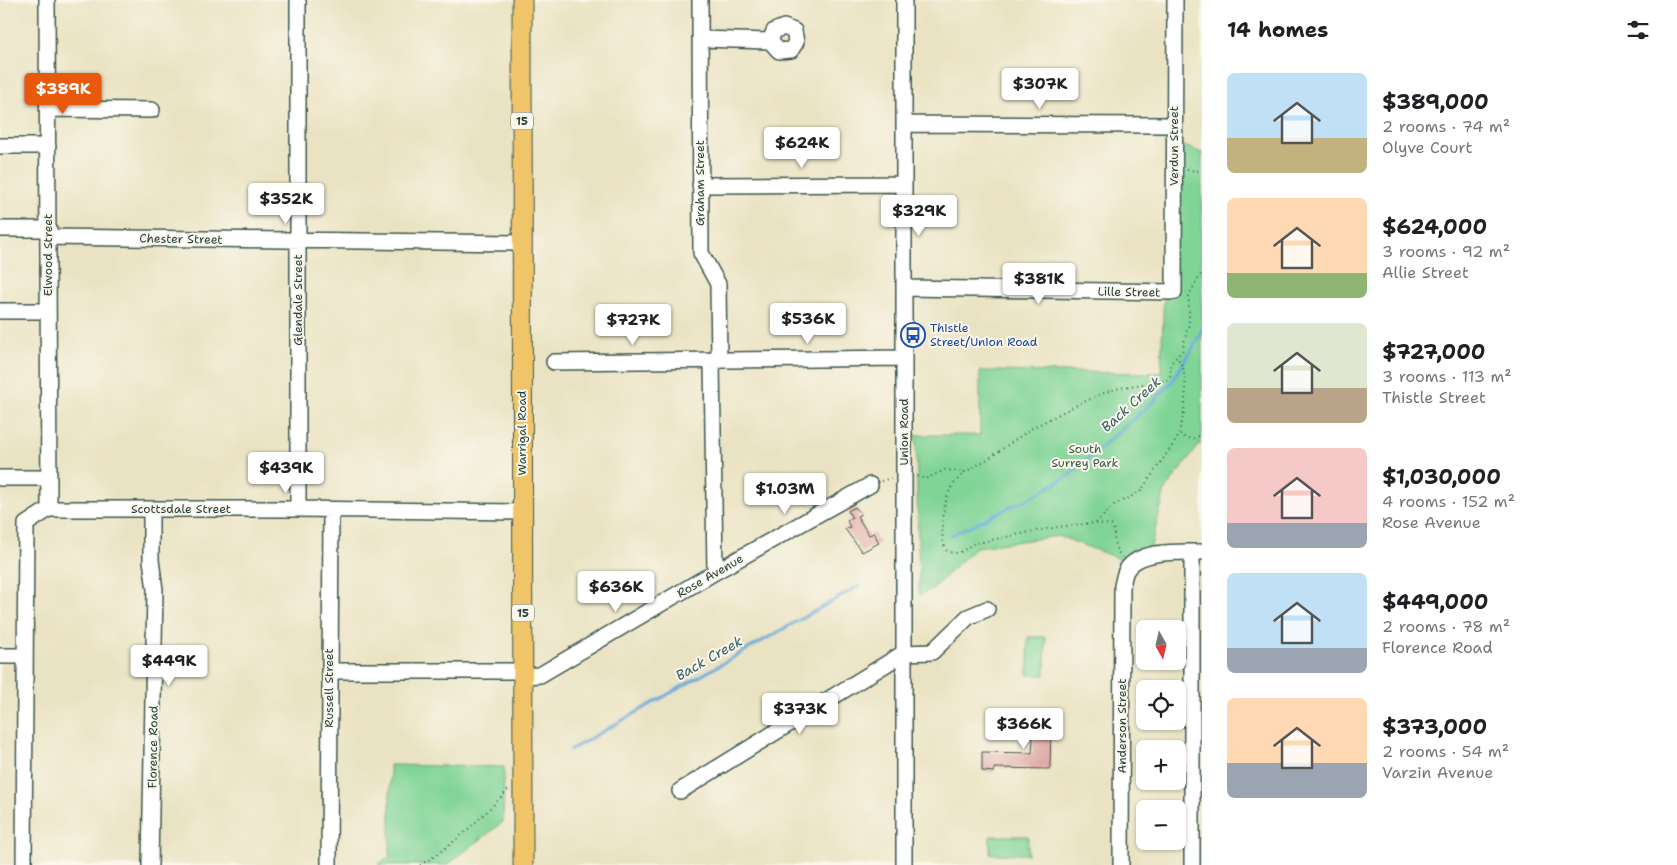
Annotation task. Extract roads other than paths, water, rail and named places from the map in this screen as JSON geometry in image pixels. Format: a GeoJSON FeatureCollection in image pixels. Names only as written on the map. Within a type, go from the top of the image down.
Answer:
{"type":"FeatureCollection","features":[{"type":"Feature","properties":{"kind":"main road","name":"Warrigal Road"},"geometry":{"type":"LineString","coordinates":[[522,0],[523,865]]}},
{"type":"Feature","properties":{"kind":"street","name":"Elwood Street"},"geometry":{"type":"LineString","coordinates":[[47,0],[49,509]]}},
{"type":"Feature","properties":{"kind":"street","name":"Glendale Street"},"geometry":{"type":"LineString","coordinates":[[298,0],[298,509]]}},
{"type":"Feature","properties":{"kind":"street","name":"Graham Street"},"geometry":{"type":"LineString","coordinates":[[700,0],[701,253],[718,284],[716,572]]}},
{"type":"Feature","properties":{"kind":"street","name":"Union Road"},"geometry":{"type":"LineString","coordinates":[[904,0],[904,865]]}},
{"type":"Feature","properties":{"kind":"street","name":"Verdun Street"},"geometry":{"type":"LineString","coordinates":[[1174,292],[1175,0]]}},
{"type":"Feature","properties":{"kind":"street"},"geometry":{"type":"LineString","coordinates":[[700,39],[770,41]]}},
{"type":"Feature","properties":{"kind":"street"},"geometry":{"type":"LineString","coordinates":[[48,109],[152,110]]}},
{"type":"Feature","properties":{"kind":"street"},"geometry":{"type":"LineString","coordinates":[[905,124],[1174,125]]}},
{"type":"Feature","properties":{"kind":"street"},"geometry":{"type":"LineString","coordinates":[[0,146],[48,146]]}},
{"type":"Feature","properties":{"kind":"street"},"geometry":{"type":"LineString","coordinates":[[700,185],[904,184]]}},
{"type":"Feature","properties":{"kind":"street","name":"Chester Street"},"geometry":{"type":"LineString","coordinates":[[0,229],[49,233],[298,240],[522,243]]}},
{"type":"Feature","properties":{"kind":"street","name":"Lille Street"},"geometry":{"type":"LineString","coordinates":[[904,288],[1174,292]]}},
{"type":"Feature","properties":{"kind":"street"},"geometry":{"type":"LineString","coordinates":[[0,311],[48,311]]}},
{"type":"Feature","properties":{"kind":"street"},"geometry":{"type":"LineString","coordinates":[[554,362],[904,358]]}},
{"type":"Feature","properties":{"kind":"street"},"geometry":{"type":"LineString","coordinates":[[0,478],[48,478]]}},
{"type":"Feature","properties":{"kind":"street","name":"Rose Avenue"},"geometry":{"type":"LineString","coordinates":[[329,671],[523,673],[540,675],[870,484]]}},
{"type":"Feature","properties":{"kind":"street"},"geometry":{"type":"LineString","coordinates":[[24,865],[26,524],[49,509]]}},
{"type":"Feature","properties":{"kind":"street","name":"Scottsdale Street"},"geometry":{"type":"LineString","coordinates":[[49,509],[298,509],[522,512]]}},
{"type":"Feature","properties":{"kind":"street","name":"Florence Road"},"geometry":{"type":"LineString","coordinates":[[150,865],[155,590],[151,560],[151,509]]}},
{"type":"Feature","properties":{"kind":"street","name":"Russell Street"},"geometry":{"type":"LineString","coordinates":[[329,865],[331,510]]}},
{"type":"Feature","properties":{"kind":"street"},"geometry":{"type":"LineString","coordinates":[[1192,865],[1197,793],[1197,552]]}},
{"type":"Feature","properties":{"kind":"street","name":"Anderson Street"},"geometry":{"type":"LineString","coordinates":[[1121,865],[1122,586],[1126,571],[1133,563],[1146,556],[1197,552]]}},
{"type":"Feature","properties":{"kind":"street"},"geometry":{"type":"LineString","coordinates":[[680,791],[904,653],[932,652],[968,617],[987,609]]}},
{"type":"Feature","properties":{"kind":"street"},"geometry":{"type":"LineString","coordinates":[[0,656],[26,656]]}},
{"type":"Feature","properties":{"kind":"waterway","name":"Back Creek"},"geometry":{"type":"LineString","coordinates":[[951,535],[1038,494],[1068,476],[1155,400],[1170,384],[1202,330]]}},
{"type":"Feature","properties":{"kind":"waterway","name":"Back Creek"},"geometry":{"type":"LineString","coordinates":[[570,750],[859,586]]}},
{"type":"Feature","properties":{"kind":"place","name":"Thistle Street/Union Road"},"geometry":{"type":"Point","coordinates":[913,335]}},
{"type":"Feature","properties":{"kind":"park label","name":"South Surrey Park"},"geometry":{"type":"Point","coordinates":[1085,456]}}]}
